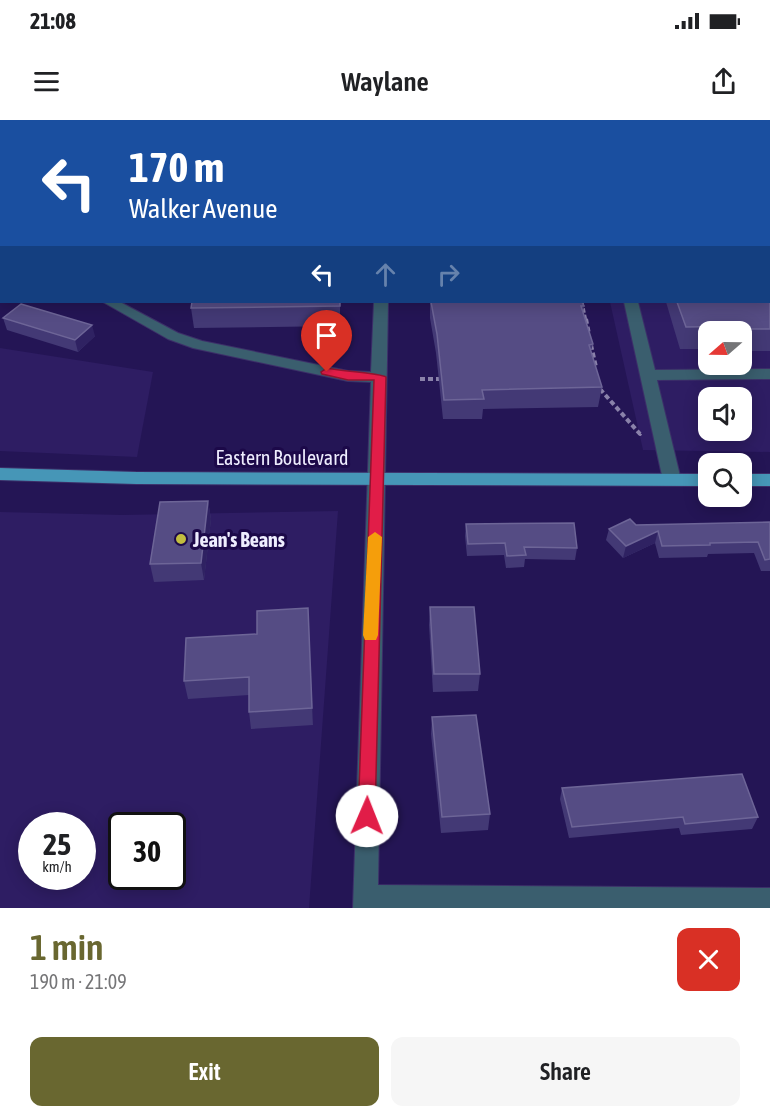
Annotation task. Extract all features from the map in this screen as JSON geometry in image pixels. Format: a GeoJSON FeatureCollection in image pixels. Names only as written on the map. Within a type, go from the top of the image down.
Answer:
{"type":"FeatureCollection","features":[{"type":"Feature","properties":{"kind":"main road","name":"Eastern Boulevard"},"geometry":{"type":"LineString","coordinates":[[0,474],[136,478],[698,480]]}},
{"type":"Feature","properties":{"kind":"main road"},"geometry":{"type":"LineString","coordinates":[[752,480],[770,480]]}},
{"type":"Feature","properties":{"kind":"street"},"geometry":{"type":"LineString","coordinates":[[112,303],[173,336],[198,345],[348,376],[380,377]]}},
{"type":"Feature","properties":{"kind":"street"},"geometry":{"type":"LineString","coordinates":[[381,303],[365,902],[770,900]]}},
{"type":"Feature","properties":{"kind":"street"},"geometry":{"type":"LineString","coordinates":[[631,303],[672,480]]}},
{"type":"Feature","properties":{"kind":"street"},"geometry":{"type":"LineString","coordinates":[[648,375],[770,374]]}},
{"type":"Feature","properties":{"kind":"path"},"geometry":{"type":"LineString","coordinates":[[582,303],[597,372]]}},
{"type":"Feature","properties":{"kind":"path"},"geometry":{"type":"LineString","coordinates":[[420,379],[447,379]]}},
{"type":"Feature","properties":{"kind":"path"},"geometry":{"type":"LineString","coordinates":[[599,383],[601,390],[640,434],[656,410]]}},
{"type":"Feature","properties":{"kind":"shaded area"},"geometry":{"type":"Polygon","coordinates":[[[610,303],[770,303],[770,452],[643,450],[610,303]]]}},
{"type":"Feature","properties":{"kind":"shaded area"},"geometry":{"type":"Polygon","coordinates":[[[0,348],[153,372],[137,457],[0,451],[0,348]]]}},
{"type":"Feature","properties":{"kind":"shaded area"},"geometry":{"type":"Polygon","coordinates":[[[338,511],[309,908],[0,908],[0,512],[122,515],[338,511]]]}},
{"type":"Feature","properties":{"kind":"building"},"geometry":{"type":"Polygon","coordinates":[[[192,303],[340,303],[340,306],[191,308],[192,303]]]}},
{"type":"Feature","properties":{"kind":"building"},"geometry":{"type":"Polygon","coordinates":[[[431,303],[582,303],[584,306],[581,306],[593,344],[589,345],[602,387],[482,390],[484,399],[444,400],[431,303]]]}},
{"type":"Feature","properties":{"kind":"building"},"geometry":{"type":"Polygon","coordinates":[[[677,303],[770,303],[770,329],[752,329],[752,321],[698,321],[698,327],[686,327],[677,303]]]}},
{"type":"Feature","properties":{"kind":"building"},"geometry":{"type":"Polygon","coordinates":[[[21,304],[92,325],[75,340],[3,318],[21,304]]]}},
{"type":"Feature","properties":{"kind":"building"},"geometry":{"type":"Polygon","coordinates":[[[208,501],[201,563],[150,564],[160,502],[208,501]]]}},
{"type":"Feature","properties":{"kind":"building"},"geometry":{"type":"Polygon","coordinates":[[[630,519],[636,525],[770,522],[770,559],[765,560],[758,542],[662,546],[658,531],[626,546],[609,529],[630,519]]]}},
{"type":"Feature","properties":{"kind":"building"},"geometry":{"type":"Polygon","coordinates":[[[574,523],[577,548],[524,547],[526,555],[507,556],[505,543],[468,544],[466,524],[574,523]]]}},
{"type":"Feature","properties":{"kind":"building"},"geometry":{"type":"Polygon","coordinates":[[[430,607],[474,607],[480,674],[434,674],[430,607]]]}},
{"type":"Feature","properties":{"kind":"building"},"geometry":{"type":"Polygon","coordinates":[[[308,608],[312,708],[249,712],[249,677],[184,681],[186,638],[257,634],[257,611],[308,608]]]}},
{"type":"Feature","properties":{"kind":"building"},"geometry":{"type":"Polygon","coordinates":[[[476,715],[490,814],[442,817],[432,717],[476,715]]]}},
{"type":"Feature","properties":{"kind":"building"},"geometry":{"type":"Polygon","coordinates":[[[742,774],[758,817],[685,824],[683,817],[572,827],[562,788],[742,774]]]}},
{"type":"Feature","properties":{"kind":"slow traffic"},"geometry":{"type":"LineString","coordinates":[[371,635],[375,537]]}},
{"type":"Feature","properties":{"kind":"place","name":"Jean's Beans"},"geometry":{"type":"Point","coordinates":[181,539]}},
{"type":"Feature","properties":{"kind":"route"},"geometry":{"type":"LineString","coordinates":[[327,372],[348,376],[380,377],[367,816]]}}]}
